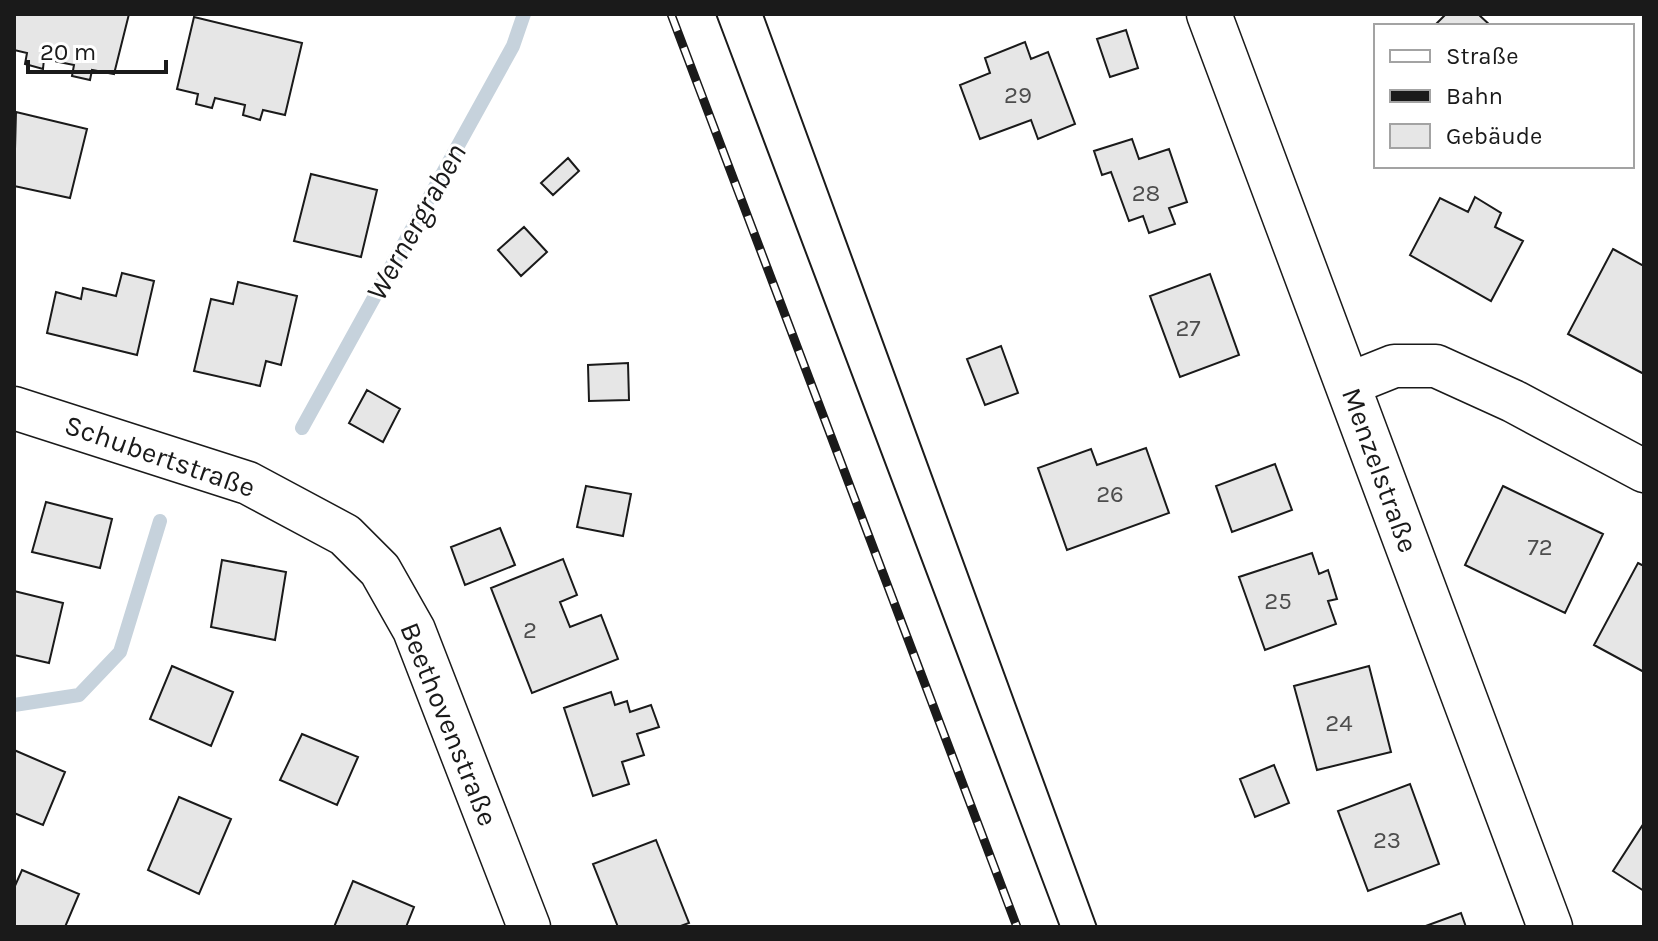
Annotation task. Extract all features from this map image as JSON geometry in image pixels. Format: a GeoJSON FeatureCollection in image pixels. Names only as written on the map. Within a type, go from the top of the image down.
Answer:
{"type":"FeatureCollection","features":[{"type":"Feature","properties":{"kind":"street","name":"Menzelstraße"},"geometry":{"type":"LineString","coordinates":[[1209,14],[1550,927]]}},
{"type":"Feature","properties":{"kind":"street"},"geometry":{"type":"LineString","coordinates":[[1349,384],[1394,366],[1436,366],[1513,401],[1644,471]]}},
{"type":"Feature","properties":{"kind":"street","name":"Schubertstraße"},"geometry":{"type":"LineString","coordinates":[[14,408],[248,483],[345,535]]}},
{"type":"Feature","properties":{"kind":"street","name":"Beethovenstraße"},"geometry":{"type":"LineString","coordinates":[[345,535],[380,570],[414,630],[529,927]]}},
{"type":"Feature","properties":{"kind":"building"},"geometry":{"type":"Polygon","coordinates":[[[14,14],[129,14],[114,74],[92,70],[90,80],[72,76],[74,65],[44,59],[43,69],[25,64],[27,53],[14,50],[14,14]]]}},
{"type":"Feature","properties":{"kind":"building"},"geometry":{"type":"Polygon","coordinates":[[[1446,14],[1478,14],[1489,24],[1438,24],[1446,14]]]}},
{"type":"Feature","properties":{"kind":"building"},"geometry":{"type":"Polygon","coordinates":[[[194,17],[302,43],[285,115],[263,110],[260,120],[243,115],[245,105],[215,98],[212,108],[196,104],[198,94],[177,89],[194,17]]]}},
{"type":"Feature","properties":{"kind":"building"},"geometry":{"type":"Polygon","coordinates":[[[1126,30],[1138,68],[1110,77],[1097,39],[1126,30]]]}},
{"type":"Feature","properties":{"kind":"building"},"geometry":{"type":"Polygon","coordinates":[[[1025,42],[1031,59],[1048,52],[1075,124],[1038,139],[1031,120],[980,139],[960,85],[990,73],[985,58],[1025,42]]]}},
{"type":"Feature","properties":{"kind":"building"},"geometry":{"type":"Polygon","coordinates":[[[16,112],[87,129],[70,198],[14,186],[16,112]]]}},
{"type":"Feature","properties":{"kind":"building"},"geometry":{"type":"Polygon","coordinates":[[[1132,139],[1139,159],[1169,149],[1187,202],[1169,208],[1175,224],[1149,233],[1143,216],[1129,221],[1111,172],[1102,175],[1094,151],[1132,139]]]}},
{"type":"Feature","properties":{"kind":"building"},"geometry":{"type":"Polygon","coordinates":[[[568,158],[579,171],[553,195],[541,183],[568,158]]]}},
{"type":"Feature","properties":{"kind":"building"},"geometry":{"type":"Polygon","coordinates":[[[311,174],[377,190],[361,257],[294,241],[311,174]]]}},
{"type":"Feature","properties":{"kind":"building"},"geometry":{"type":"Polygon","coordinates":[[[1475,197],[1501,213],[1495,227],[1523,241],[1491,301],[1410,255],[1440,198],[1468,212],[1475,197]]]}},
{"type":"Feature","properties":{"kind":"building"},"geometry":{"type":"Polygon","coordinates":[[[524,227],[547,252],[521,276],[498,250],[524,227]]]}},
{"type":"Feature","properties":{"kind":"building"},"geometry":{"type":"Polygon","coordinates":[[[1613,249],[1644,266],[1644,374],[1568,334],[1613,249]]]}},
{"type":"Feature","properties":{"kind":"building"},"geometry":{"type":"Polygon","coordinates":[[[122,273],[154,281],[137,355],[47,333],[56,292],[81,299],[83,288],[116,296],[122,273]]]}},
{"type":"Feature","properties":{"kind":"building"},"geometry":{"type":"Polygon","coordinates":[[[1210,274],[1239,355],[1180,377],[1150,296],[1210,274]]]}},
{"type":"Feature","properties":{"kind":"building"},"geometry":{"type":"Polygon","coordinates":[[[238,282],[297,296],[281,365],[266,361],[260,386],[194,371],[211,299],[233,304],[238,282]]]}},
{"type":"Feature","properties":{"kind":"building"},"geometry":{"type":"Polygon","coordinates":[[[1001,346],[1018,393],[985,405],[967,359],[1001,346]]]}},
{"type":"Feature","properties":{"kind":"building"},"geometry":{"type":"Polygon","coordinates":[[[628,363],[629,400],[589,401],[588,365],[628,363]]]}},
{"type":"Feature","properties":{"kind":"building"},"geometry":{"type":"Polygon","coordinates":[[[367,390],[400,409],[383,442],[349,423],[367,390]]]}},
{"type":"Feature","properties":{"kind":"building"},"geometry":{"type":"Polygon","coordinates":[[[1146,448],[1169,513],[1067,550],[1038,468],[1091,449],[1097,465],[1146,448]]]}},
{"type":"Feature","properties":{"kind":"building"},"geometry":{"type":"Polygon","coordinates":[[[1275,464],[1292,510],[1232,532],[1216,486],[1275,464]]]}},
{"type":"Feature","properties":{"kind":"building"},"geometry":{"type":"Polygon","coordinates":[[[586,486],[631,494],[623,536],[577,527],[586,486]]]}},
{"type":"Feature","properties":{"kind":"building"},"geometry":{"type":"Polygon","coordinates":[[[1503,486],[1603,534],[1565,613],[1465,565],[1503,486]]]}},
{"type":"Feature","properties":{"kind":"building"},"geometry":{"type":"Polygon","coordinates":[[[46,502],[112,519],[100,568],[32,552],[46,502]]]}},
{"type":"Feature","properties":{"kind":"building"},"geometry":{"type":"Polygon","coordinates":[[[500,528],[515,565],[465,585],[451,547],[500,528]]]}},
{"type":"Feature","properties":{"kind":"building"},"geometry":{"type":"Polygon","coordinates":[[[1312,553],[1319,574],[1328,570],[1337,599],[1328,601],[1336,624],[1265,650],[1239,577],[1312,553]]]}},
{"type":"Feature","properties":{"kind":"building"},"geometry":{"type":"Polygon","coordinates":[[[563,559],[577,595],[560,602],[570,627],[601,615],[618,659],[532,693],[491,588],[563,559]]]}},
{"type":"Feature","properties":{"kind":"building"},"geometry":{"type":"Polygon","coordinates":[[[222,560],[286,572],[275,640],[211,627],[222,560]]]}},
{"type":"Feature","properties":{"kind":"building"},"geometry":{"type":"Polygon","coordinates":[[[1638,563],[1644,566],[1644,672],[1594,645],[1638,563]]]}},
{"type":"Feature","properties":{"kind":"building"},"geometry":{"type":"Polygon","coordinates":[[[14,591],[63,603],[49,663],[14,655],[14,591]]]}},
{"type":"Feature","properties":{"kind":"building"},"geometry":{"type":"Polygon","coordinates":[[[172,666],[233,692],[211,746],[150,719],[172,666]]]}},
{"type":"Feature","properties":{"kind":"building"},"geometry":{"type":"Polygon","coordinates":[[[1369,666],[1391,752],[1317,770],[1294,686],[1369,666]]]}},
{"type":"Feature","properties":{"kind":"building"},"geometry":{"type":"Polygon","coordinates":[[[611,692],[615,705],[627,701],[630,712],[651,705],[659,727],[637,734],[644,755],[622,762],[629,784],[593,796],[564,708],[611,692]]]}},
{"type":"Feature","properties":{"kind":"building"},"geometry":{"type":"Polygon","coordinates":[[[302,734],[358,757],[337,805],[280,780],[302,734]]]}},
{"type":"Feature","properties":{"kind":"building"},"geometry":{"type":"Polygon","coordinates":[[[14,750],[65,772],[43,825],[14,813],[14,750]]]}},
{"type":"Feature","properties":{"kind":"building"},"geometry":{"type":"Polygon","coordinates":[[[1274,765],[1289,803],[1255,817],[1240,779],[1274,765]]]}},
{"type":"Feature","properties":{"kind":"building"},"geometry":{"type":"Polygon","coordinates":[[[1410,784],[1439,864],[1368,891],[1338,811],[1410,784]]]}},
{"type":"Feature","properties":{"kind":"building"},"geometry":{"type":"Polygon","coordinates":[[[179,797],[231,819],[199,894],[148,870],[179,797]]]}},
{"type":"Feature","properties":{"kind":"building"},"geometry":{"type":"Polygon","coordinates":[[[1644,823],[1644,891],[1613,871],[1644,823]]]}},
{"type":"Feature","properties":{"kind":"building"},"geometry":{"type":"Polygon","coordinates":[[[656,840],[689,923],[678,927],[618,927],[593,864],[656,840]]]}},
{"type":"Feature","properties":{"kind":"building"},"geometry":{"type":"Polygon","coordinates":[[[22,870],[79,894],[65,927],[14,927],[14,888],[22,870]]]}},
{"type":"Feature","properties":{"kind":"building"},"geometry":{"type":"Polygon","coordinates":[[[353,881],[414,907],[406,927],[334,927],[353,881]]]}},
{"type":"Feature","properties":{"kind":"building"},"geometry":{"type":"Polygon","coordinates":[[[1461,913],[1466,927],[1423,927],[1461,913]]]}},
{"type":"Feature","properties":{"kind":"waterway","name":"Wernergraben"},"geometry":{"type":"LineString","coordinates":[[302,428],[513,46],[524,14]]}},
{"type":"Feature","properties":{"kind":"waterway","name":"Wernergraben"},"geometry":{"type":"LineString","coordinates":[[14,705],[79,695],[120,652],[160,521]]}},
{"type":"Feature","properties":{"kind":"tram line"},"geometry":{"type":"LineString","coordinates":[[716,14],[1060,927]]}},
{"type":"Feature","properties":{"kind":"tram line"},"geometry":{"type":"LineString","coordinates":[[763,14],[1097,927]]}},
{"type":"Feature","properties":{"kind":"railway"},"geometry":{"type":"LineString","coordinates":[[671,14],[1017,927]]}}]}
